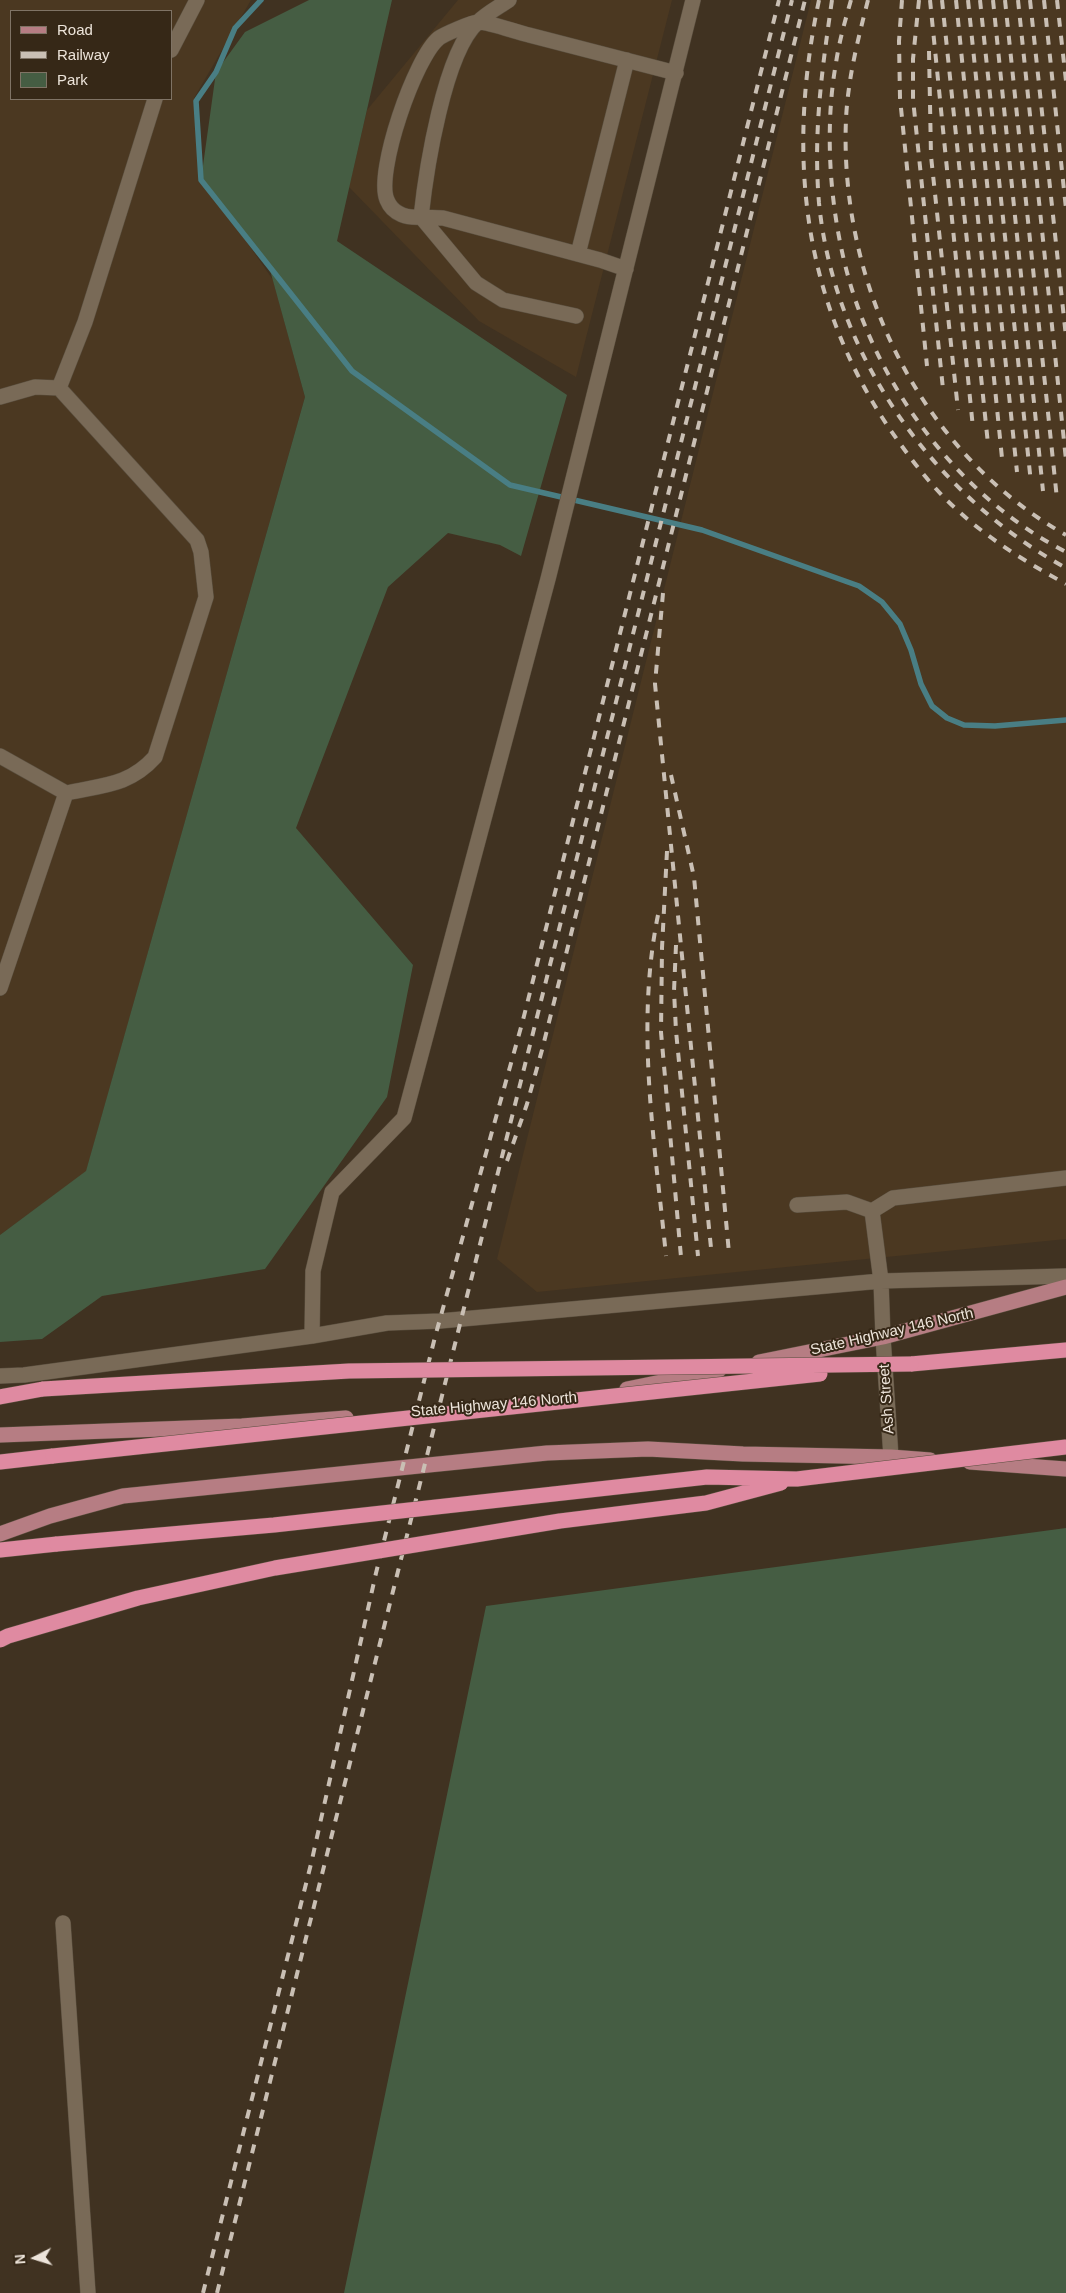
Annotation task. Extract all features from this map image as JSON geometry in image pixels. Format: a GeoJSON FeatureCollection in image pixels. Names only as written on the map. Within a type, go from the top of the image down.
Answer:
{"type":"FeatureCollection","features":[{"type":"Feature","properties":{"kind":"highway"},"geometry":{"type":"LineString","coordinates":[[0,1462],[911,1364],[1066,1350]]}},
{"type":"Feature","properties":{"kind":"highway"},"geometry":{"type":"LineString","coordinates":[[0,1397],[42,1389],[350,1371],[911,1364]]}},
{"type":"Feature","properties":{"kind":"highway"},"geometry":{"type":"LineString","coordinates":[[0,1550],[274,1525],[707,1476],[797,1478],[1066,1447]]}},
{"type":"Feature","properties":{"kind":"highway"},"geometry":{"type":"LineString","coordinates":[[0,1640],[138,1598],[275,1568],[560,1521],[706,1503],[797,1478]]}},
{"type":"Feature","properties":{"kind":"main road","name":"State Highway 146 North"},"geometry":{"type":"LineString","coordinates":[[0,1435],[242,1426],[567,1401],[883,1337],[1066,1288]]}},
{"type":"Feature","properties":{"kind":"main road"},"geometry":{"type":"LineString","coordinates":[[0,1534],[50,1516],[122,1496],[548,1452],[648,1449],[743,1454],[891,1457],[1066,1469]]}},
{"type":"Feature","properties":{"kind":"street"},"geometry":{"type":"LineString","coordinates":[[172,48],[197,0]]}},
{"type":"Feature","properties":{"kind":"street"},"geometry":{"type":"LineString","coordinates":[[509,0],[477,22],[439,38],[422,61],[405,98],[387,160],[384,188],[387,201],[396,211],[408,218],[443,218],[578,254],[626,269]]}},
{"type":"Feature","properties":{"kind":"street"},"geometry":{"type":"LineString","coordinates":[[312,1336],[313,1271],[332,1192],[404,1118],[548,579],[693,0]]}},
{"type":"Feature","properties":{"kind":"street"},"geometry":{"type":"LineString","coordinates":[[477,22],[676,73]]}},
{"type":"Feature","properties":{"kind":"street"},"geometry":{"type":"LineString","coordinates":[[477,22],[455,54],[433,140],[421,217],[476,283],[503,300],[576,316]]}},
{"type":"Feature","properties":{"kind":"street"},"geometry":{"type":"LineString","coordinates":[[578,254],[627,60]]}},
{"type":"Feature","properties":{"kind":"street"},"geometry":{"type":"LineString","coordinates":[[59,388],[85,322],[155,100]]}},
{"type":"Feature","properties":{"kind":"street"},"geometry":{"type":"LineString","coordinates":[[0,397],[35,387],[59,388],[197,540],[202,560],[206,597],[156,757],[144,770],[128,780],[66,793],[0,756]]}},
{"type":"Feature","properties":{"kind":"street"},"geometry":{"type":"LineString","coordinates":[[0,988],[66,793]]}},
{"type":"Feature","properties":{"kind":"street"},"geometry":{"type":"LineString","coordinates":[[797,1205],[847,1202],[872,1211],[893,1198],[1066,1178]]}},
{"type":"Feature","properties":{"kind":"street","name":"Ash Street"},"geometry":{"type":"LineString","coordinates":[[872,1211],[881,1281],[891,1457]]}},
{"type":"Feature","properties":{"kind":"street"},"geometry":{"type":"LineString","coordinates":[[0,1376],[24,1375],[312,1336],[387,1323],[440,1321],[881,1281],[1066,1276]]}},
{"type":"Feature","properties":{"kind":"street"},"geometry":{"type":"LineString","coordinates":[[63,1923],[88,2293]]}},
{"type":"Feature","properties":{"kind":"shaded area"},"geometry":{"type":"Polygon","coordinates":[[[0,0],[251,0],[194,98],[200,174],[273,280],[305,397],[86,1172],[0,1235],[0,0]]]}},
{"type":"Feature","properties":{"kind":"shaded area"},"geometry":{"type":"Polygon","coordinates":[[[458,0],[672,0],[576,377],[479,321],[349,187],[367,110],[458,0]]]}},
{"type":"Feature","properties":{"kind":"shaded area"},"geometry":{"type":"Polygon","coordinates":[[[811,0],[1066,0],[1066,1239],[537,1292],[497,1259],[811,0]]]}},
{"type":"Feature","properties":{"kind":"green space"},"geometry":{"type":"Polygon","coordinates":[[[309,0],[392,0],[337,241],[567,395],[521,556],[500,545],[448,533],[388,587],[296,828],[413,965],[387,1097],[265,1269],[102,1296],[42,1339],[0,1342],[0,1235],[86,1171],[305,397],[270,270],[201,180],[216,72],[245,32],[309,0]]]}},
{"type":"Feature","properties":{"kind":"green space"},"geometry":{"type":"Polygon","coordinates":[[[1066,1528],[1066,2293],[344,2293],[486,1606],[1066,1528]]]}},
{"type":"Feature","properties":{"kind":"waterway"},"geometry":{"type":"LineString","coordinates":[[261,0],[235,28],[216,72],[196,101],[201,180],[352,371],[510,485],[702,530],[859,586],[882,602],[900,624],[911,650],[921,684],[932,706],[947,718],[964,725],[995,726],[1066,720]]}},
{"type":"Feature","properties":{"kind":"railway"},"geometry":{"type":"LineString","coordinates":[[203,2293],[311,1864],[376,1573],[435,1337],[523,1020],[779,0]]}},
{"type":"Feature","properties":{"kind":"railway"},"geometry":{"type":"LineString","coordinates":[[217,2293],[792,0]]}},
{"type":"Feature","properties":{"kind":"railway"},"geometry":{"type":"LineString","coordinates":[[507,1161],[527,1104],[542,1050],[805,0]]}},
{"type":"Feature","properties":{"kind":"railway"},"geometry":{"type":"LineString","coordinates":[[819,0],[809,56],[804,112],[804,167],[809,220],[819,273],[836,325],[858,376],[887,425],[935,488],[967,519],[994,540],[1066,584]]}},
{"type":"Feature","properties":{"kind":"railway"},"geometry":{"type":"LineString","coordinates":[[832,0],[820,101],[817,177],[819,203],[829,259],[845,314],[869,366],[899,416],[934,461],[974,502],[1018,538],[1066,568]]}},
{"type":"Feature","properties":{"kind":"railway"},"geometry":{"type":"LineString","coordinates":[[851,0],[836,63],[832,93],[830,157],[832,190],[842,254],[860,313],[876,350],[895,385],[917,419],[942,452],[969,481],[999,508],[1032,532],[1066,552]]}},
{"type":"Feature","properties":{"kind":"railway"},"geometry":{"type":"LineString","coordinates":[[868,0],[857,44],[847,104],[847,181],[857,242],[874,301],[899,358],[930,411],[969,458],[1014,500],[1066,535]]}},
{"type":"Feature","properties":{"kind":"railway"},"geometry":{"type":"LineString","coordinates":[[902,0],[899,41],[900,98],[927,366]]}},
{"type":"Feature","properties":{"kind":"railway"},"geometry":{"type":"LineString","coordinates":[[919,0],[913,59],[913,99],[943,389]]}},
{"type":"Feature","properties":{"kind":"railway"},"geometry":{"type":"LineString","coordinates":[[930,0],[973,428]]}},
{"type":"Feature","properties":{"kind":"railway"},"geometry":{"type":"LineString","coordinates":[[942,0],[988,444]]}},
{"type":"Feature","properties":{"kind":"railway"},"geometry":{"type":"LineString","coordinates":[[956,0],[1002,458]]}},
{"type":"Feature","properties":{"kind":"railway"},"geometry":{"type":"LineString","coordinates":[[968,0],[1017,472]]}},
{"type":"Feature","properties":{"kind":"railway"},"geometry":{"type":"LineString","coordinates":[[980,0],[1031,483]]}},
{"type":"Feature","properties":{"kind":"railway"},"geometry":{"type":"LineString","coordinates":[[993,0],[1043,491]]}},
{"type":"Feature","properties":{"kind":"railway"},"geometry":{"type":"LineString","coordinates":[[1005,0],[1057,499]]}},
{"type":"Feature","properties":{"kind":"railway"},"geometry":{"type":"LineString","coordinates":[[1018,0],[1066,460]]}},
{"type":"Feature","properties":{"kind":"railway"},"geometry":{"type":"LineString","coordinates":[[1030,0],[1066,337]]}},
{"type":"Feature","properties":{"kind":"railway"},"geometry":{"type":"LineString","coordinates":[[1044,0],[1066,209]]}},
{"type":"Feature","properties":{"kind":"railway"},"geometry":{"type":"LineString","coordinates":[[1057,0],[1066,81]]}},
{"type":"Feature","properties":{"kind":"railway"},"geometry":{"type":"LineString","coordinates":[[929,51],[931,156],[958,410]]}},
{"type":"Feature","properties":{"kind":"railway"},"geometry":{"type":"LineString","coordinates":[[663,593],[655,684],[711,1248]]}},
{"type":"Feature","properties":{"kind":"railway"},"geometry":{"type":"LineString","coordinates":[[671,775],[694,877],[729,1253]]}},
{"type":"Feature","properties":{"kind":"railway"},"geometry":{"type":"LineString","coordinates":[[667,851],[662,948],[661,1032],[681,1257]]}},
{"type":"Feature","properties":{"kind":"railway"},"geometry":{"type":"LineString","coordinates":[[658,915],[651,957],[648,1000],[649,1086],[666,1256]]}},
{"type":"Feature","properties":{"kind":"railway"},"geometry":{"type":"LineString","coordinates":[[676,945],[674,991],[676,1031],[698,1256]]}}]}
